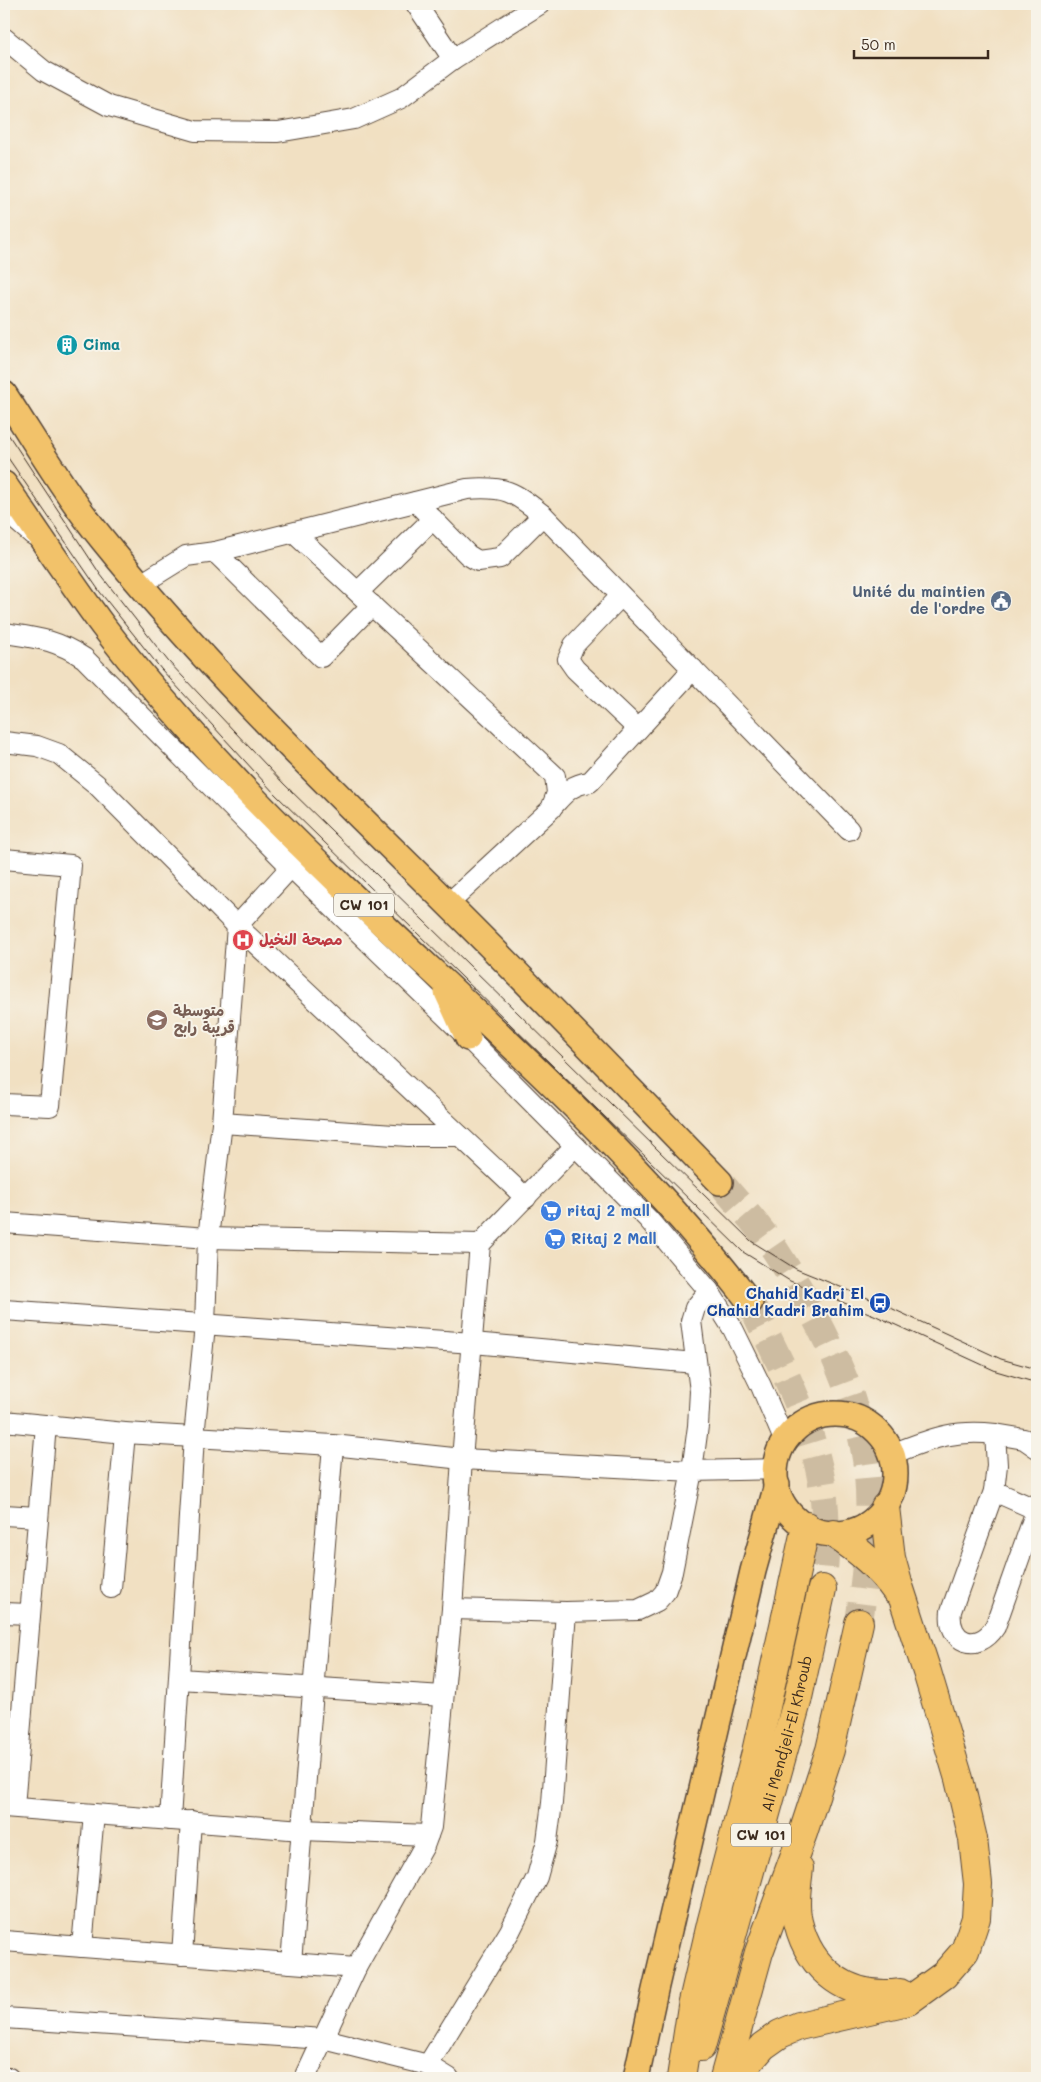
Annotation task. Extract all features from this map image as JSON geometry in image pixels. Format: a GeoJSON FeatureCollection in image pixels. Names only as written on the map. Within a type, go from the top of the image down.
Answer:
{"type":"FeatureCollection","features":[{"type":"Feature","properties":{"kind":"highway"},"geometry":{"type":"LineString","coordinates":[[740,2078],[748,2062],[763,2046],[780,2034],[818,2020],[908,2001],[944,1975],[965,1951],[976,1918],[978,1884],[973,1839],[959,1779],[892,1558],[885,1507]]}},
{"type":"Feature","properties":{"kind":"highway"},"geometry":{"type":"LineString","coordinates":[[681,2078],[692,2006],[712,1920],[756,1752],[801,1522]]}},
{"type":"Feature","properties":{"kind":"highway"},"geometry":{"type":"LineString","coordinates":[[834,1534],[862,1553],[875,1565],[897,1592],[906,1607]]}},
{"type":"Feature","properties":{"kind":"highway","name":"Ali Mendjeli-El Khroub"},"geometry":{"type":"LineString","coordinates":[[692,2078],[797,1702],[822,1589]]}},
{"type":"Feature","properties":{"kind":"highway","name":"CW 101"},"geometry":{"type":"LineString","coordinates":[[724,2078],[759,1952],[803,1833],[830,1750],[859,1623]]}},
{"type":"Feature","properties":{"kind":"highway"},"geometry":{"type":"LineString","coordinates":[[803,1833],[796,1889],[797,1920],[805,1945],[820,1967],[837,1982],[866,1993],[893,1994],[924,1990]]}},
{"type":"Feature","properties":{"kind":"main road"},"geometry":{"type":"LineString","coordinates":[[4,394],[60,480],[103,540],[204,657],[339,797],[448,904],[720,1182]]}},
{"type":"Feature","properties":{"kind":"main road","name":"CW 101"},"geometry":{"type":"LineString","coordinates":[[4,484],[103,625],[179,719],[299,858],[441,979],[589,1121],[650,1184],[709,1250],[750,1302]]}},
{"type":"Feature","properties":{"kind":"main road"},"geometry":{"type":"LineString","coordinates":[[441,979],[468,1038]]}},
{"type":"Feature","properties":{"kind":"main road"},"geometry":{"type":"LineString","coordinates":[[636,2078],[776,1477],[778,1455],[785,1442],[797,1427],[814,1418],[832,1414],[852,1416],[869,1424],[883,1437],[892,1454],[895,1472],[893,1490],[885,1507],[871,1522],[854,1531],[834,1534],[819,1532],[801,1522],[787,1509],[776,1477]]}},
{"type":"Feature","properties":{"kind":"main road"},"geometry":{"type":"LineString","coordinates":[[753,1571],[773,1544],[801,1522]]}},
{"type":"Feature","properties":{"kind":"street"},"geometry":{"type":"LineString","coordinates":[[416,4],[453,59]]}},
{"type":"Feature","properties":{"kind":"street"},"geometry":{"type":"LineString","coordinates":[[4,38],[44,72],[109,106],[195,131],[278,132],[354,119],[401,98],[453,59],[540,4]]}},
{"type":"Feature","properties":{"kind":"street"},"geometry":{"type":"LineString","coordinates":[[141,584],[186,556],[215,552],[416,502],[468,490],[494,487],[520,496],[543,515],[849,830]]}},
{"type":"Feature","properties":{"kind":"street"},"geometry":{"type":"LineString","coordinates":[[416,502],[468,555],[478,561],[500,558],[543,515]]}},
{"type":"Feature","properties":{"kind":"street"},"geometry":{"type":"LineString","coordinates":[[4,510],[49,548]]}},
{"type":"Feature","properties":{"kind":"street"},"geometry":{"type":"LineString","coordinates":[[215,552],[321,657],[365,598],[433,519]]}},
{"type":"Feature","properties":{"kind":"street"},"geometry":{"type":"LineString","coordinates":[[294,533],[555,776],[557,793],[550,809]]}},
{"type":"Feature","properties":{"kind":"street"},"geometry":{"type":"LineString","coordinates":[[621,596],[574,645],[568,659],[575,669],[638,729]]}},
{"type":"Feature","properties":{"kind":"street"},"geometry":{"type":"LineString","coordinates":[[4,633],[49,640],[67,647],[84,658],[299,858],[468,1038],[648,1219],[709,1292],[737,1338],[761,1386],[785,1442]]}},
{"type":"Feature","properties":{"kind":"street"},"geometry":{"type":"LineString","coordinates":[[448,904],[550,809],[569,788],[580,783],[590,782],[693,670]]}},
{"type":"Feature","properties":{"kind":"street"},"geometry":{"type":"LineString","coordinates":[[4,742],[37,746],[59,754],[77,767],[237,926],[526,1198]]}},
{"type":"Feature","properties":{"kind":"street"},"geometry":{"type":"LineString","coordinates":[[170,1820],[194,1437],[205,1325],[208,1238],[222,1123],[237,926],[299,858]]}},
{"type":"Feature","properties":{"kind":"street"},"geometry":{"type":"LineString","coordinates":[[4,859],[72,865],[50,1106],[4,1104]]}},
{"type":"Feature","properties":{"kind":"street"},"geometry":{"type":"LineString","coordinates":[[222,1123],[408,1136],[460,1136]]}},
{"type":"Feature","properties":{"kind":"street"},"geometry":{"type":"LineString","coordinates":[[305,2078],[356,1968],[424,1846],[431,1827],[452,1609],[462,1459],[480,1244],[574,1146]]}},
{"type":"Feature","properties":{"kind":"street"},"geometry":{"type":"LineString","coordinates":[[4,1223],[208,1238],[480,1244]]}},
{"type":"Feature","properties":{"kind":"street"},"geometry":{"type":"LineString","coordinates":[[452,1609],[566,1612],[638,1610],[648,1606],[661,1596],[670,1582],[692,1471],[698,1426],[700,1392],[691,1321],[695,1308],[709,1292]]}},
{"type":"Feature","properties":{"kind":"street"},"geometry":{"type":"LineString","coordinates":[[4,1310],[473,1343],[695,1363]]}},
{"type":"Feature","properties":{"kind":"street"},"geometry":{"type":"LineString","coordinates":[[4,1420],[125,1433],[333,1446],[462,1459],[776,1477]]}},
{"type":"Feature","properties":{"kind":"street"},"geometry":{"type":"LineString","coordinates":[[46,1425],[30,1614],[13,1709],[9,1807],[302,1830],[428,1835]]}},
{"type":"Feature","properties":{"kind":"street"},"geometry":{"type":"LineString","coordinates":[[892,1454],[957,1433],[972,1431],[1024,1439],[1037,1448]]}},
{"type":"Feature","properties":{"kind":"street"},"geometry":{"type":"LineString","coordinates":[[111,1588],[125,1433]]}},
{"type":"Feature","properties":{"kind":"street"},"geometry":{"type":"LineString","coordinates":[[994,1491],[1037,1509],[995,1627],[989,1636],[980,1642],[970,1643],[960,1639],[953,1632],[950,1622],[951,1611],[994,1491],[997,1464],[995,1434]]}},
{"type":"Feature","properties":{"kind":"street"},"geometry":{"type":"LineString","coordinates":[[291,1963],[333,1446]]}},
{"type":"Feature","properties":{"kind":"street"},"geometry":{"type":"LineString","coordinates":[[4,1515],[38,1517]]}},
{"type":"Feature","properties":{"kind":"street"},"geometry":{"type":"LineString","coordinates":[[428,2065],[510,1931],[537,1877],[548,1841],[566,1612]]}},
{"type":"Feature","properties":{"kind":"street"},"geometry":{"type":"LineString","coordinates":[[4,1613],[30,1614]]}},
{"type":"Feature","properties":{"kind":"street"},"geometry":{"type":"LineString","coordinates":[[180,1679],[443,1696]]}},
{"type":"Feature","properties":{"kind":"street"},"geometry":{"type":"LineString","coordinates":[[82,1947],[94,1814]]}},
{"type":"Feature","properties":{"kind":"street"},"geometry":{"type":"LineString","coordinates":[[182,1955],[191,1821]]}},
{"type":"Feature","properties":{"kind":"street"},"geometry":{"type":"LineString","coordinates":[[4,1941],[356,1968]]}},
{"type":"Feature","properties":{"kind":"street"},"geometry":{"type":"LineString","coordinates":[[4,2018],[324,2040],[428,2065],[450,2078]]}},
{"type":"Feature","properties":{"kind":"street"},"geometry":{"type":"LineString","coordinates":[[4,2078],[9,2078]]}},
{"type":"Feature","properties":{"kind":"tunnel"},"geometry":{"type":"LineString","coordinates":[[720,1182],[762,1232],[790,1273],[818,1322],[851,1399],[865,1453],[869,1495],[868,1538],[859,1623]]}},
{"type":"Feature","properties":{"kind":"tunnel"},"geometry":{"type":"LineString","coordinates":[[750,1302],[797,1401],[818,1464],[824,1495],[826,1527],[822,1589]]}},
{"type":"Feature","properties":{"kind":"tram line"},"geometry":{"type":"LineString","coordinates":[[4,428],[100,574],[168,661],[284,784],[751,1241],[796,1269],[880,1303],[1001,1359],[1037,1369]]}},
{"type":"Feature","properties":{"kind":"tram line"},"geometry":{"type":"LineString","coordinates":[[4,452],[100,592],[161,669],[275,794],[743,1252],[790,1281],[874,1315],[996,1371],[1037,1383]]}},
{"type":"Feature","properties":{"kind":"place","name":"Cima"},"geometry":{"type":"Point","coordinates":[67,345]}},
{"type":"Feature","properties":{"kind":"place","name":"Unité du maintien de l'ordre"},"geometry":{"type":"Point","coordinates":[1001,601]}},
{"type":"Feature","properties":{"kind":"place","name":"مصحة النخيل"},"geometry":{"type":"Point","coordinates":[243,940]}},
{"type":"Feature","properties":{"kind":"place","name":"متوسطة قريبة رابح"},"geometry":{"type":"Point","coordinates":[157,1020]}},
{"type":"Feature","properties":{"kind":"place","name":"ritaj 2 mall"},"geometry":{"type":"Point","coordinates":[551,1211]}},
{"type":"Feature","properties":{"kind":"place","name":"Ritaj 2 Mall"},"geometry":{"type":"Point","coordinates":[555,1239]}},
{"type":"Feature","properties":{"kind":"place","name":"Chahid Kadri El Chahid Kadri Brahim"},"geometry":{"type":"Point","coordinates":[880,1303]}}]}
